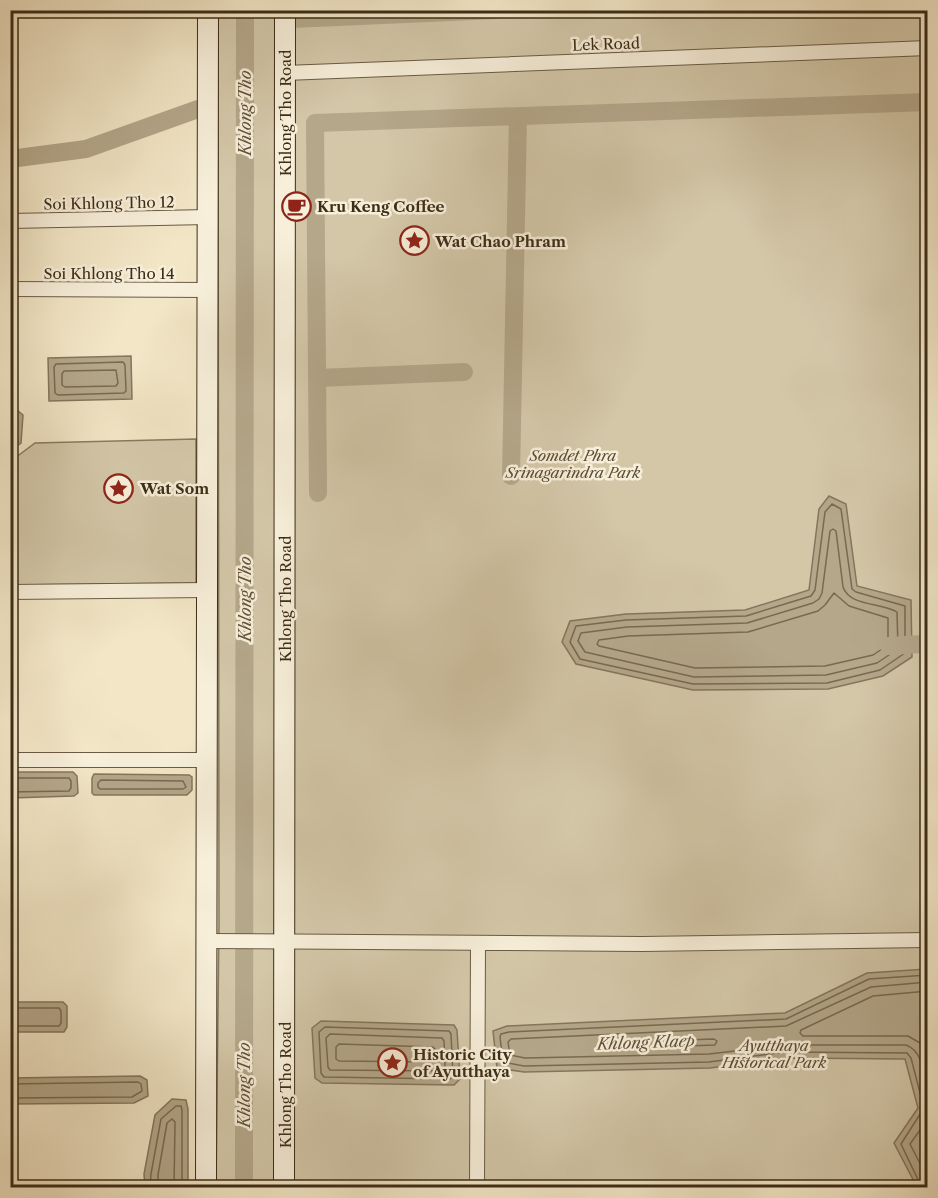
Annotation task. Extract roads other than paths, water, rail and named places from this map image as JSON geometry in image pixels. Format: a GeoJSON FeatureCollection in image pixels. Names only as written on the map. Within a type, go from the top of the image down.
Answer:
{"type":"FeatureCollection","features":[{"type":"Feature","properties":{"kind":"street"},"geometry":{"type":"LineString","coordinates":[[206,1188],[208,10]]}},
{"type":"Feature","properties":{"kind":"street","name":"Khlong Tho Road"},"geometry":{"type":"LineString","coordinates":[[284,1188],[276,941],[285,10]]}},
{"type":"Feature","properties":{"kind":"street","name":"Lek Road"},"geometry":{"type":"LineString","coordinates":[[285,73],[927,48]]}},
{"type":"Feature","properties":{"kind":"street","name":"Soi Khlong Tho 12"},"geometry":{"type":"LineString","coordinates":[[10,221],[208,217]]}},
{"type":"Feature","properties":{"kind":"street","name":"Soi Khlong Tho 14"},"geometry":{"type":"LineString","coordinates":[[10,289],[208,291]]}},
{"type":"Feature","properties":{"kind":"street"},"geometry":{"type":"LineString","coordinates":[[10,592],[207,590]]}},
{"type":"Feature","properties":{"kind":"street"},"geometry":{"type":"LineString","coordinates":[[10,760],[207,760]]}},
{"type":"Feature","properties":{"kind":"street"},"geometry":{"type":"LineString","coordinates":[[206,941],[642,944],[927,940]]}},
{"type":"Feature","properties":{"kind":"street"},"geometry":{"type":"LineString","coordinates":[[477,1188],[478,943]]}},
{"type":"Feature","properties":{"kind":"water"},"geometry":{"type":"Polygon","coordinates":[[[131,356],[132,399],[49,401],[48,358],[131,356]]]}},
{"type":"Feature","properties":{"kind":"water"},"geometry":{"type":"Polygon","coordinates":[[[11,405],[23,415],[21,443],[11,450],[11,405]]]}},
{"type":"Feature","properties":{"kind":"water"},"geometry":{"type":"Polygon","coordinates":[[[829,496],[846,504],[857,586],[911,600],[912,657],[883,676],[828,689],[693,690],[576,664],[562,642],[570,621],[626,614],[745,610],[809,590],[819,509],[829,496]]]}},
{"type":"Feature","properties":{"kind":"water"},"geometry":{"type":"Polygon","coordinates":[[[11,772],[73,772],[77,776],[78,793],[74,796],[11,798],[11,772]]]}},
{"type":"Feature","properties":{"kind":"water"},"geometry":{"type":"Polygon","coordinates":[[[94,774],[189,775],[192,777],[192,790],[187,795],[94,795],[92,778],[94,774]]]}},
{"type":"Feature","properties":{"kind":"water","name":"Khlong Klaep"},"geometry":{"type":"Polygon","coordinates":[[[927,969],[927,1187],[917,1187],[894,1143],[918,1108],[905,1059],[786,1058],[710,1068],[524,1072],[497,1068],[493,1031],[507,1026],[785,1013],[867,973],[927,969]]]}},
{"type":"Feature","properties":{"kind":"water"},"geometry":{"type":"Polygon","coordinates":[[[11,1002],[63,1002],[67,1006],[67,1027],[64,1032],[11,1032],[11,1002]]]}},
{"type":"Feature","properties":{"kind":"water"},"geometry":{"type":"Polygon","coordinates":[[[321,1021],[454,1025],[457,1030],[460,1079],[454,1085],[322,1083],[315,1078],[312,1028],[321,1021]]]}},
{"type":"Feature","properties":{"kind":"water"},"geometry":{"type":"Polygon","coordinates":[[[140,1076],[147,1080],[148,1096],[134,1103],[11,1104],[11,1078],[140,1076]]]}},
{"type":"Feature","properties":{"kind":"water"},"geometry":{"type":"Polygon","coordinates":[[[172,1099],[186,1100],[188,1109],[188,1187],[145,1187],[144,1174],[155,1115],[172,1099]]]}},
{"type":"Feature","properties":{"kind":"waterway","name":"Khlong Tho"},"geometry":{"type":"LineString","coordinates":[[244,1188],[245,10]]}},
{"type":"Feature","properties":{"kind":"waterway"},"geometry":{"type":"LineString","coordinates":[[292,19],[496,10]]}},
{"type":"Feature","properties":{"kind":"waterway"},"geometry":{"type":"LineString","coordinates":[[318,493],[315,123],[928,102]]}},
{"type":"Feature","properties":{"kind":"waterway"},"geometry":{"type":"LineString","coordinates":[[10,159],[86,149],[198,109]]}},
{"type":"Feature","properties":{"kind":"waterway"},"geometry":{"type":"LineString","coordinates":[[511,476],[518,116]]}},
{"type":"Feature","properties":{"kind":"waterway"},"geometry":{"type":"LineString","coordinates":[[318,378],[464,372]]}},
{"type":"Feature","properties":{"kind":"waterway"},"geometry":{"type":"LineString","coordinates":[[889,646],[922,644]]}},
{"type":"Feature","properties":{"kind":"place","name":"Kru Keng Coffee"},"geometry":{"type":"Point","coordinates":[296,206]}},
{"type":"Feature","properties":{"kind":"place","name":"Wat Chao Phram"},"geometry":{"type":"Point","coordinates":[414,241]}},
{"type":"Feature","properties":{"kind":"place","name":"Wat Som"},"geometry":{"type":"Point","coordinates":[119,488]}},
{"type":"Feature","properties":{"kind":"place","name":"Historic City of Ayutthaya"},"geometry":{"type":"Point","coordinates":[392,1063]}},
{"type":"Feature","properties":{"kind":"park label","name":"Somdet Phra Srinagarindra Park"},"geometry":{"type":"Point","coordinates":[573,464]}},
{"type":"Feature","properties":{"kind":"park label","name":"Ayutthaya Historical Park"},"geometry":{"type":"Point","coordinates":[774,1054]}}]}
